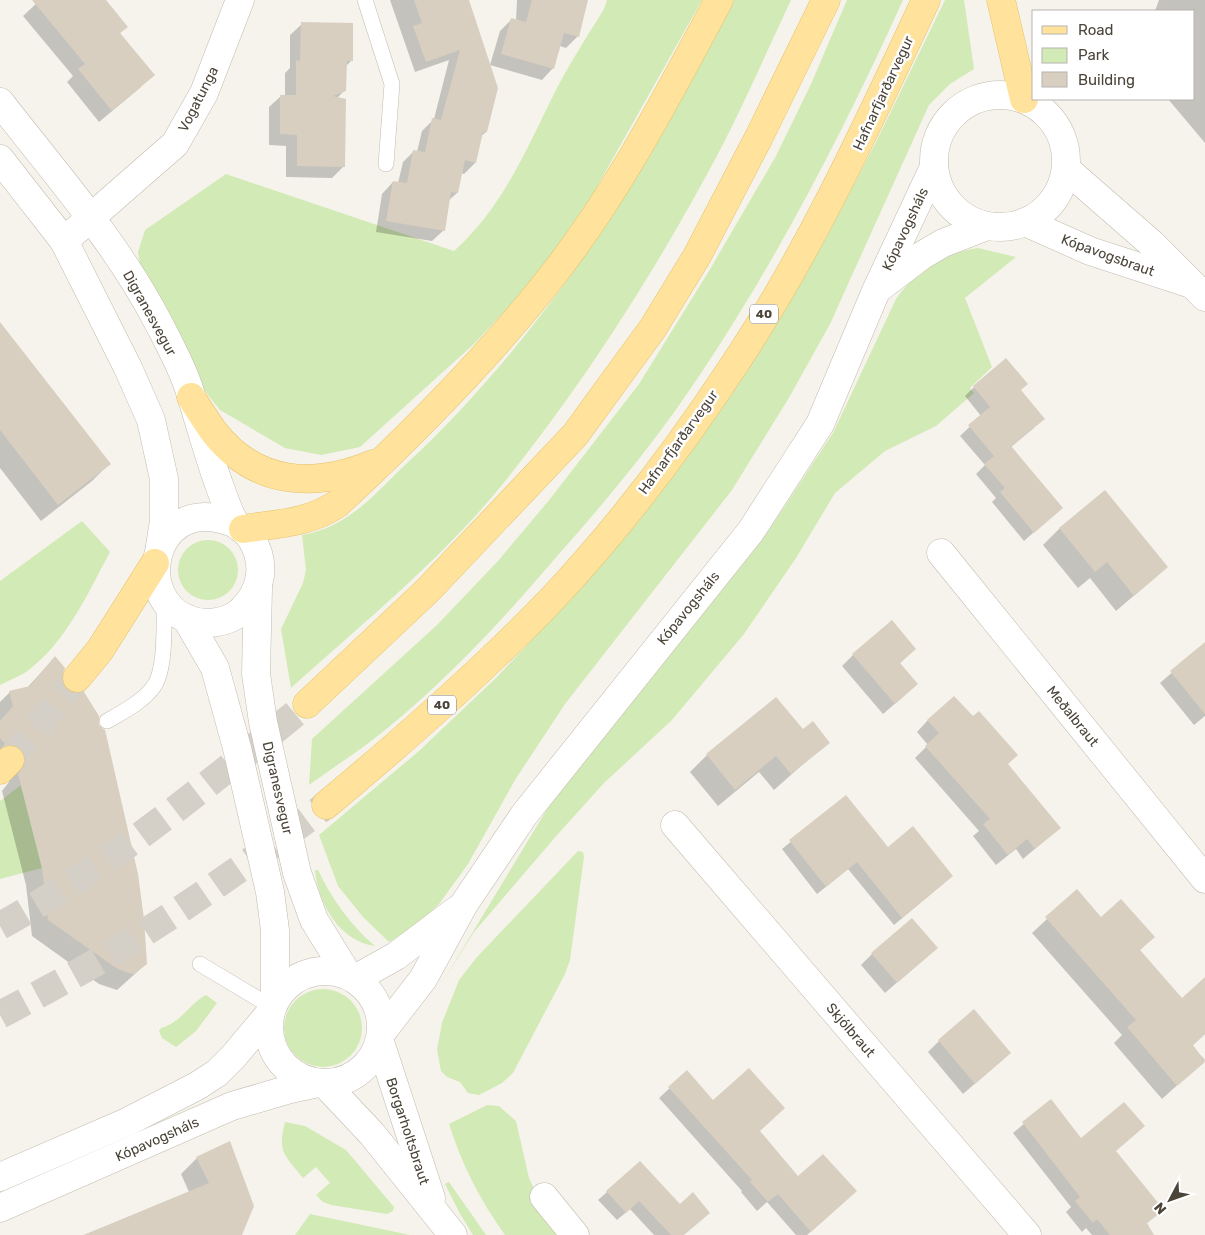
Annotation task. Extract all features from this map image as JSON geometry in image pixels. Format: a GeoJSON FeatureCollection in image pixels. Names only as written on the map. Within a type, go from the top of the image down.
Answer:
{"type":"FeatureCollection","features":[{"type":"Feature","properties":{"kind":"main road"},"geometry":{"type":"LineString","coordinates":[[240,526],[300,520],[325,512],[384,460],[447,396],[542,290],[584,230],[637,150],[720,0]]}},
{"type":"Feature","properties":{"kind":"main road"},"geometry":{"type":"LineString","coordinates":[[307,704],[428,590],[574,435],[615,380],[652,328],[696,256],[759,137],[826,0]]}},
{"type":"Feature","properties":{"kind":"main road","name":"Hafnarfjarðarvegur"},"geometry":{"type":"LineString","coordinates":[[326,805],[409,736],[485,666],[553,597],[620,519],[678,444],[734,364],[794,264],[852,158],[926,0]]}},
{"type":"Feature","properties":{"kind":"main road"},"geometry":{"type":"LineString","coordinates":[[1001,0],[1024,99]]}},
{"type":"Feature","properties":{"kind":"main road"},"geometry":{"type":"LineString","coordinates":[[191,397],[214,433],[229,448],[251,465],[270,474],[288,478],[316,479],[341,475],[384,460]]}},
{"type":"Feature","properties":{"kind":"main road"},"geometry":{"type":"LineString","coordinates":[[77,678],[100,650],[158,554]]}},
{"type":"Feature","properties":{"kind":"street","name":"Vogatunga"},"geometry":{"type":"LineString","coordinates":[[64,241],[175,144],[204,93],[240,0]]}},
{"type":"Feature","properties":{"kind":"street"},"geometry":{"type":"LineString","coordinates":[[1002,95],[1024,99],[1043,110],[1057,127],[1065,147],[1066,169],[1062,186],[1053,201],[1040,214],[1025,222],[1006,227],[987,226],[967,218],[951,205],[939,187],[934,167],[936,144],[945,124],[960,108],[988,96],[1002,95]]}},
{"type":"Feature","properties":{"kind":"street","name":"Digranesvegur"},"geometry":{"type":"LineString","coordinates":[[0,102],[91,219],[141,290],[174,355],[191,397],[221,489],[240,526]]}},
{"type":"Feature","properties":{"kind":"street"},"geometry":{"type":"LineString","coordinates":[[0,159],[64,241],[124,360],[150,420],[164,479],[164,521],[158,554],[158,589],[164,601],[186,618],[203,623],[220,622],[236,615],[249,604],[258,588],[261,571],[259,552],[240,526],[220,518],[202,516],[185,521],[170,532],[158,554]]}},
{"type":"Feature","properties":{"kind":"street","name":"Kópavogsháls"},"geometry":{"type":"LineString","coordinates":[[381,1037],[422,979],[464,904],[524,815],[751,531],[820,424],[876,290],[934,167]]}},
{"type":"Feature","properties":{"kind":"street","name":"Kópavogsbraut"},"geometry":{"type":"LineString","coordinates":[[1066,169],[1152,244],[1198,291]]}},
{"type":"Feature","properties":{"kind":"street","name":"Kópavogsbraut"},"geometry":{"type":"LineString","coordinates":[[1025,222],[1090,251],[1198,291]]}},
{"type":"Feature","properties":{"kind":"street","name":"Kópavogsháls"},"geometry":{"type":"LineString","coordinates":[[876,290],[921,256],[943,243],[987,226]]}},
{"type":"Feature","properties":{"kind":"street","name":"Meðalbraut"},"geometry":{"type":"LineString","coordinates":[[941,553],[1205,879]]}},
{"type":"Feature","properties":{"kind":"street","name":"Digranesvegur"},"geometry":{"type":"LineString","coordinates":[[258,588],[256,674],[263,722],[297,873],[314,920],[351,977]]}},
{"type":"Feature","properties":{"kind":"street"},"geometry":{"type":"LineString","coordinates":[[186,618],[214,668],[237,748],[270,892],[275,930],[272,1007],[268,1032],[273,1051],[284,1067],[299,1078],[321,1084],[343,1081],[360,1072],[372,1059],[381,1037],[381,1016],[376,1002],[367,989],[351,977],[331,970],[314,971],[298,977],[285,986],[272,1007]]}},
{"type":"Feature","properties":{"kind":"street","name":"Skjólbraut"},"geometry":{"type":"LineString","coordinates":[[676,826],[1027,1235]]}},
{"type":"Feature","properties":{"kind":"street","name":"Kópavogsháls"},"geometry":{"type":"LineString","coordinates":[[351,977],[396,956],[464,904]]}},
{"type":"Feature","properties":{"kind":"street","name":"Kópavogsháls"},"geometry":{"type":"LineString","coordinates":[[0,1177],[127,1122],[198,1086],[217,1073],[233,1057],[272,1007]]}},
{"type":"Feature","properties":{"kind":"street","name":"Borgarholtsbraut"},"geometry":{"type":"LineString","coordinates":[[381,1037],[402,1115],[445,1227]]}},
{"type":"Feature","properties":{"kind":"street","name":"Kópavogsháls"},"geometry":{"type":"LineString","coordinates":[[0,1208],[232,1106],[282,1091],[321,1084]]}},
{"type":"Feature","properties":{"kind":"street","name":"Borgarholtsbraut"},"geometry":{"type":"LineString","coordinates":[[321,1084],[372,1134],[445,1227]]}},
{"type":"Feature","properties":{"kind":"street"},"geometry":{"type":"LineString","coordinates":[[544,1197],[575,1235]]}},
{"type":"Feature","properties":{"kind":"lane"},"geometry":{"type":"LineString","coordinates":[[365,0],[392,84],[386,164]]}},
{"type":"Feature","properties":{"kind":"lane"},"geometry":{"type":"LineString","coordinates":[[107,721],[134,704],[154,686],[164,640],[164,601]]}},
{"type":"Feature","properties":{"kind":"lane"},"geometry":{"type":"LineString","coordinates":[[200,964],[272,1007]]}},
{"type":"Feature","properties":{"kind":"green space"},"geometry":{"type":"Polygon","coordinates":[[[607,0],[702,0],[593,194],[536,277],[475,343],[360,447],[321,455],[285,448],[220,410],[201,386],[142,278],[138,252],[145,230],[226,174],[454,251],[472,233],[501,195],[525,153],[562,78],[604,9],[607,0]]]}},
{"type":"Feature","properties":{"kind":"green space"},"geometry":{"type":"Polygon","coordinates":[[[734,0],[791,0],[719,152],[671,239],[618,324],[533,446],[478,513],[401,590],[291,688],[281,629],[303,583],[306,570],[302,535],[332,526],[369,500],[439,433],[507,358],[570,276],[627,192],[734,0]]]}},
{"type":"Feature","properties":{"kind":"green space"},"geometry":{"type":"Polygon","coordinates":[[[847,0],[903,0],[853,106],[799,211],[740,312],[675,411],[604,502],[519,600],[457,666],[390,726],[309,785],[312,739],[437,625],[498,561],[550,499],[639,384],[709,271],[776,156],[811,84],[847,0]]]}},
{"type":"Feature","properties":{"kind":"green space"},"geometry":{"type":"Polygon","coordinates":[[[945,0],[964,0],[974,69],[950,84],[929,105],[830,324],[790,396],[732,490],[565,704],[515,780],[468,864],[439,904],[419,923],[389,942],[363,917],[338,886],[319,835],[419,751],[497,677],[555,615],[764,341],[825,240],[877,140],[945,0]]]}},
{"type":"Feature","properties":{"kind":"green space"},"geometry":{"type":"Polygon","coordinates":[[[978,248],[1016,257],[965,298],[992,367],[970,388],[974,393],[936,426],[885,451],[835,493],[796,558],[744,634],[672,720],[604,783],[558,834],[474,932],[442,983],[567,776],[767,533],[833,433],[896,299],[912,280],[932,264],[954,254],[978,248]]]}},
{"type":"Feature","properties":{"kind":"green space"},"geometry":{"type":"Polygon","coordinates":[[[82,521],[110,552],[76,615],[55,644],[27,671],[0,685],[0,581],[82,521]]]}},
{"type":"Feature","properties":{"kind":"green space"},"geometry":{"type":"Polygon","coordinates":[[[208,540],[225,545],[233,553],[238,570],[233,587],[225,595],[208,600],[191,595],[183,587],[178,570],[183,553],[191,545],[208,540]]]}},
{"type":"Feature","properties":{"kind":"green space"},"geometry":{"type":"Polygon","coordinates":[[[21,785],[42,868],[0,879],[0,801],[21,785]]]}},
{"type":"Feature","properties":{"kind":"green space"},"geometry":{"type":"Polygon","coordinates":[[[578,851],[583,852],[584,857],[570,960],[565,974],[513,1073],[502,1083],[479,1095],[468,1093],[460,1082],[447,1077],[441,1071],[437,1050],[442,1023],[459,980],[477,957],[578,851]]]}},
{"type":"Feature","properties":{"kind":"green space"},"geometry":{"type":"Polygon","coordinates":[[[315,870],[318,870],[329,891],[350,920],[375,946],[362,943],[351,937],[333,918],[321,895],[315,870]]]}},
{"type":"Feature","properties":{"kind":"green space"},"geometry":{"type":"Polygon","coordinates":[[[323,989],[338,992],[350,1001],[359,1013],[362,1028],[359,1043],[350,1055],[338,1064],[323,1067],[308,1064],[296,1055],[287,1043],[284,1028],[287,1013],[296,1001],[308,992],[323,989]]]}},
{"type":"Feature","properties":{"kind":"green space"},"geometry":{"type":"Polygon","coordinates":[[[206,995],[217,1003],[196,1031],[176,1047],[162,1038],[159,1031],[161,1028],[174,1022],[206,995]]]}},
{"type":"Feature","properties":{"kind":"green space"},"geometry":{"type":"Polygon","coordinates":[[[487,1105],[499,1106],[516,1121],[529,1178],[537,1195],[570,1235],[505,1235],[496,1222],[466,1168],[449,1124],[487,1105]]]}},
{"type":"Feature","properties":{"kind":"green space"},"geometry":{"type":"Polygon","coordinates":[[[285,1122],[305,1126],[346,1150],[394,1207],[393,1211],[387,1214],[323,1202],[316,1195],[330,1183],[316,1167],[303,1178],[287,1158],[282,1147],[285,1122]]]}},
{"type":"Feature","properties":{"kind":"green space"},"geometry":{"type":"Polygon","coordinates":[[[449,1182],[486,1235],[473,1235],[445,1184],[449,1182]]]}},
{"type":"Feature","properties":{"kind":"green space"},"geometry":{"type":"Polygon","coordinates":[[[310,1214],[410,1235],[295,1235],[310,1214]]]}},
{"type":"Feature","properties":{"kind":"building"},"geometry":{"type":"Polygon","coordinates":[[[32,0],[106,0],[128,27],[120,33],[155,75],[112,111],[78,69],[85,64],[32,0]]]}},
{"type":"Feature","properties":{"kind":"building"},"geometry":{"type":"Polygon","coordinates":[[[414,0],[469,0],[498,88],[487,132],[483,132],[476,163],[465,160],[458,193],[451,192],[445,231],[386,221],[393,181],[407,183],[413,150],[425,152],[432,118],[441,120],[460,50],[426,62],[413,26],[422,23],[414,0]]]}},
{"type":"Feature","properties":{"kind":"building"},"geometry":{"type":"Polygon","coordinates":[[[532,0],[588,0],[579,37],[564,33],[554,69],[501,54],[511,18],[526,22],[532,0]]]}},
{"type":"Feature","properties":{"kind":"building"},"geometry":{"type":"Polygon","coordinates":[[[301,22],[353,23],[353,61],[347,61],[346,91],[333,96],[346,99],[345,167],[297,166],[297,135],[280,134],[280,95],[296,95],[296,60],[300,61],[301,22]]]}},
{"type":"Feature","properties":{"kind":"building"},"geometry":{"type":"Polygon","coordinates":[[[0,322],[111,464],[58,505],[0,430],[0,322]]]}},
{"type":"Feature","properties":{"kind":"building"},"geometry":{"type":"Polygon","coordinates":[[[1006,358],[1028,384],[1021,390],[1045,419],[1011,446],[1063,508],[1034,533],[1000,492],[1005,488],[984,464],[994,456],[968,425],[990,407],[973,386],[1006,358]]]}},
{"type":"Feature","properties":{"kind":"building"},"geometry":{"type":"Polygon","coordinates":[[[1105,490],[1168,567],[1134,596],[1107,562],[1095,572],[1059,528],[1105,490]]]}},
{"type":"Feature","properties":{"kind":"building"},"geometry":{"type":"Polygon","coordinates":[[[892,620],[916,649],[900,663],[918,684],[895,704],[852,654],[892,620]]]}},
{"type":"Feature","properties":{"kind":"building"},"geometry":{"type":"Polygon","coordinates":[[[1205,642],[1205,714],[1170,671],[1205,642]]]}},
{"type":"Feature","properties":{"kind":"building"},"geometry":{"type":"Polygon","coordinates":[[[55,656],[65,668],[62,676],[63,684],[74,693],[84,692],[99,716],[99,725],[105,730],[106,734],[138,874],[144,919],[147,964],[134,974],[116,968],[48,920],[42,868],[18,774],[25,764],[25,756],[21,749],[14,745],[6,745],[0,738],[0,721],[13,706],[9,691],[30,686],[55,656]]]}},
{"type":"Feature","properties":{"kind":"building"},"geometry":{"type":"Polygon","coordinates":[[[954,696],[973,716],[979,711],[1018,755],[1008,764],[1061,828],[1035,849],[1027,839],[1008,855],[983,824],[990,819],[925,746],[939,733],[927,720],[954,696]]]}},
{"type":"Feature","properties":{"kind":"building"},"geometry":{"type":"Polygon","coordinates":[[[776,697],[803,729],[813,721],[830,743],[791,774],[776,756],[735,790],[706,754],[776,697]]]}},
{"type":"Feature","properties":{"kind":"building"},"geometry":{"type":"Polygon","coordinates":[[[846,795],[888,847],[913,826],[953,876],[902,918],[857,862],[826,887],[789,840],[846,795]]]}},
{"type":"Feature","properties":{"kind":"building"},"geometry":{"type":"Polygon","coordinates":[[[1077,889],[1101,917],[1121,899],[1155,937],[1140,950],[1182,998],[1205,977],[1205,1034],[1193,1045],[1205,1062],[1177,1086],[1127,1027],[1136,1020],[1045,917],[1077,889]]]}},
{"type":"Feature","properties":{"kind":"building"},"geometry":{"type":"Polygon","coordinates":[[[912,918],[938,948],[897,983],[871,953],[912,918]]]}},
{"type":"Feature","properties":{"kind":"building"},"geometry":{"type":"Polygon","coordinates":[[[974,1009],[1011,1053],[975,1084],[938,1040],[974,1009]]]}},
{"type":"Feature","properties":{"kind":"building"},"geometry":{"type":"Polygon","coordinates":[[[749,1068],[785,1108],[760,1131],[798,1176],[823,1154],[857,1191],[811,1232],[778,1194],[768,1202],[750,1182],[752,1180],[668,1087],[687,1070],[713,1100],[749,1068]]]}},
{"type":"Feature","properties":{"kind":"building"},"geometry":{"type":"Polygon","coordinates":[[[1051,1099],[1081,1138],[1124,1102],[1145,1126],[1116,1151],[1164,1210],[1147,1223],[1154,1235],[1110,1235],[1097,1219],[1093,1223],[1075,1201],[1080,1197],[1022,1122],[1051,1099]]]}},
{"type":"Feature","properties":{"kind":"building"},"geometry":{"type":"Polygon","coordinates":[[[230,1141],[254,1206],[242,1235],[84,1235],[209,1183],[196,1157],[230,1141]]]}},
{"type":"Feature","properties":{"kind":"building"},"geometry":{"type":"Polygon","coordinates":[[[640,1161],[680,1204],[693,1192],[710,1213],[684,1235],[671,1235],[639,1201],[626,1213],[606,1191],[640,1161]]]}},
{"type":"Feature","properties":{"kind":"tunnel"},"geometry":{"type":"LineString","coordinates":[[10,760],[77,678]]}},
{"type":"Feature","properties":{"kind":"tunnel"},"geometry":{"type":"LineString","coordinates":[[0,926],[81,877],[120,850],[196,793],[307,704]]}},
{"type":"Feature","properties":{"kind":"tunnel"},"geometry":{"type":"LineString","coordinates":[[0,1015],[96,962],[166,919],[247,864],[326,805]]}}]}
